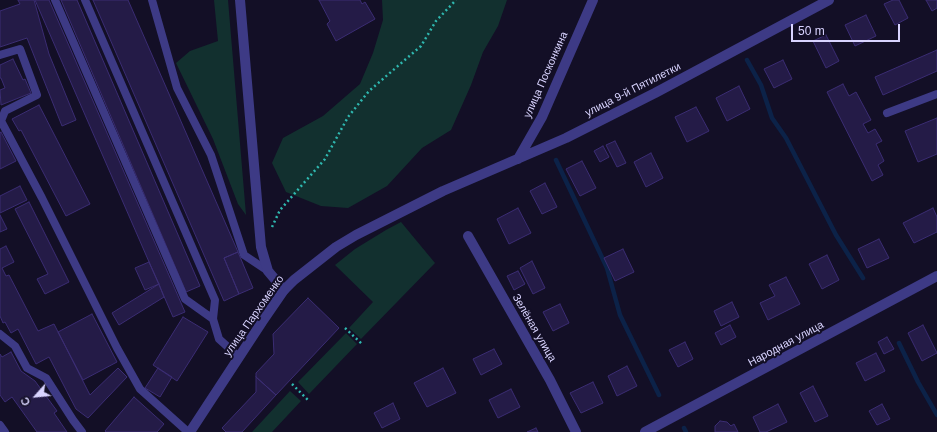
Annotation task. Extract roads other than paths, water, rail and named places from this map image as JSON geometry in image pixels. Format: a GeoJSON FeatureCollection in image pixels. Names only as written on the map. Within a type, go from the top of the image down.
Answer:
{"type":"FeatureCollection","features":[{"type":"Feature","properties":{"kind":"street"},"geometry":{"type":"LineString","coordinates":[[240,0],[261,247],[268,271],[284,290]]}},
{"type":"Feature","properties":{"kind":"street","name":"улица Посконкина"},"geometry":{"type":"LineString","coordinates":[[518,159],[542,117],[593,0]]}},
{"type":"Feature","properties":{"kind":"street","name":"улица 9-й Пятилетки"},"geometry":{"type":"LineString","coordinates":[[443,191],[566,138],[655,93],[829,0]]}},
{"type":"Feature","properties":{"kind":"street","name":"улица Пархоменко"},"geometry":{"type":"LineString","coordinates":[[189,432],[284,290],[299,275],[336,247],[356,235],[443,191]]}},
{"type":"Feature","properties":{"kind":"street","name":"Зелёная улица"},"geometry":{"type":"LineString","coordinates":[[468,236],[550,380],[576,432]]}},
{"type":"Feature","properties":{"kind":"street","name":"Народная улица"},"geometry":{"type":"LineString","coordinates":[[645,432],[937,276]]}},
{"type":"Feature","properties":{"kind":"lane"},"geometry":{"type":"LineString","coordinates":[[55,0],[185,299],[213,318]]}},
{"type":"Feature","properties":{"kind":"lane"},"geometry":{"type":"LineString","coordinates":[[85,0],[215,300],[213,318],[219,339],[239,357]]}},
{"type":"Feature","properties":{"kind":"lane"},"geometry":{"type":"LineString","coordinates":[[152,0],[177,88],[211,155],[244,255],[268,271]]}},
{"type":"Feature","properties":{"kind":"lane"},"geometry":{"type":"LineString","coordinates":[[0,55],[20,49],[38,95],[5,111],[0,121],[42,198],[116,348],[140,389],[189,432]]}},
{"type":"Feature","properties":{"kind":"lane"},"geometry":{"type":"LineString","coordinates":[[887,113],[937,94]]}},
{"type":"Feature","properties":{"kind":"lane"},"geometry":{"type":"LineString","coordinates":[[0,334],[15,346],[26,368],[46,378],[72,420],[82,432]]}},
{"type":"Feature","properties":{"kind":"lane"},"geometry":{"type":"LineString","coordinates":[[0,425],[5,432]]}},
{"type":"Feature","properties":{"kind":"waterway"},"geometry":{"type":"LineString","coordinates":[[747,60],[761,85],[772,118],[786,138],[836,235],[863,278]]}},
{"type":"Feature","properties":{"kind":"waterway"},"geometry":{"type":"LineString","coordinates":[[556,160],[607,268],[620,315],[659,395]]}},
{"type":"Feature","properties":{"kind":"waterway"},"geometry":{"type":"LineString","coordinates":[[899,343],[918,382],[937,415]]}},
{"type":"Feature","properties":{"kind":"waterway"},"geometry":{"type":"LineString","coordinates":[[684,428],[686,432]]}}]}
